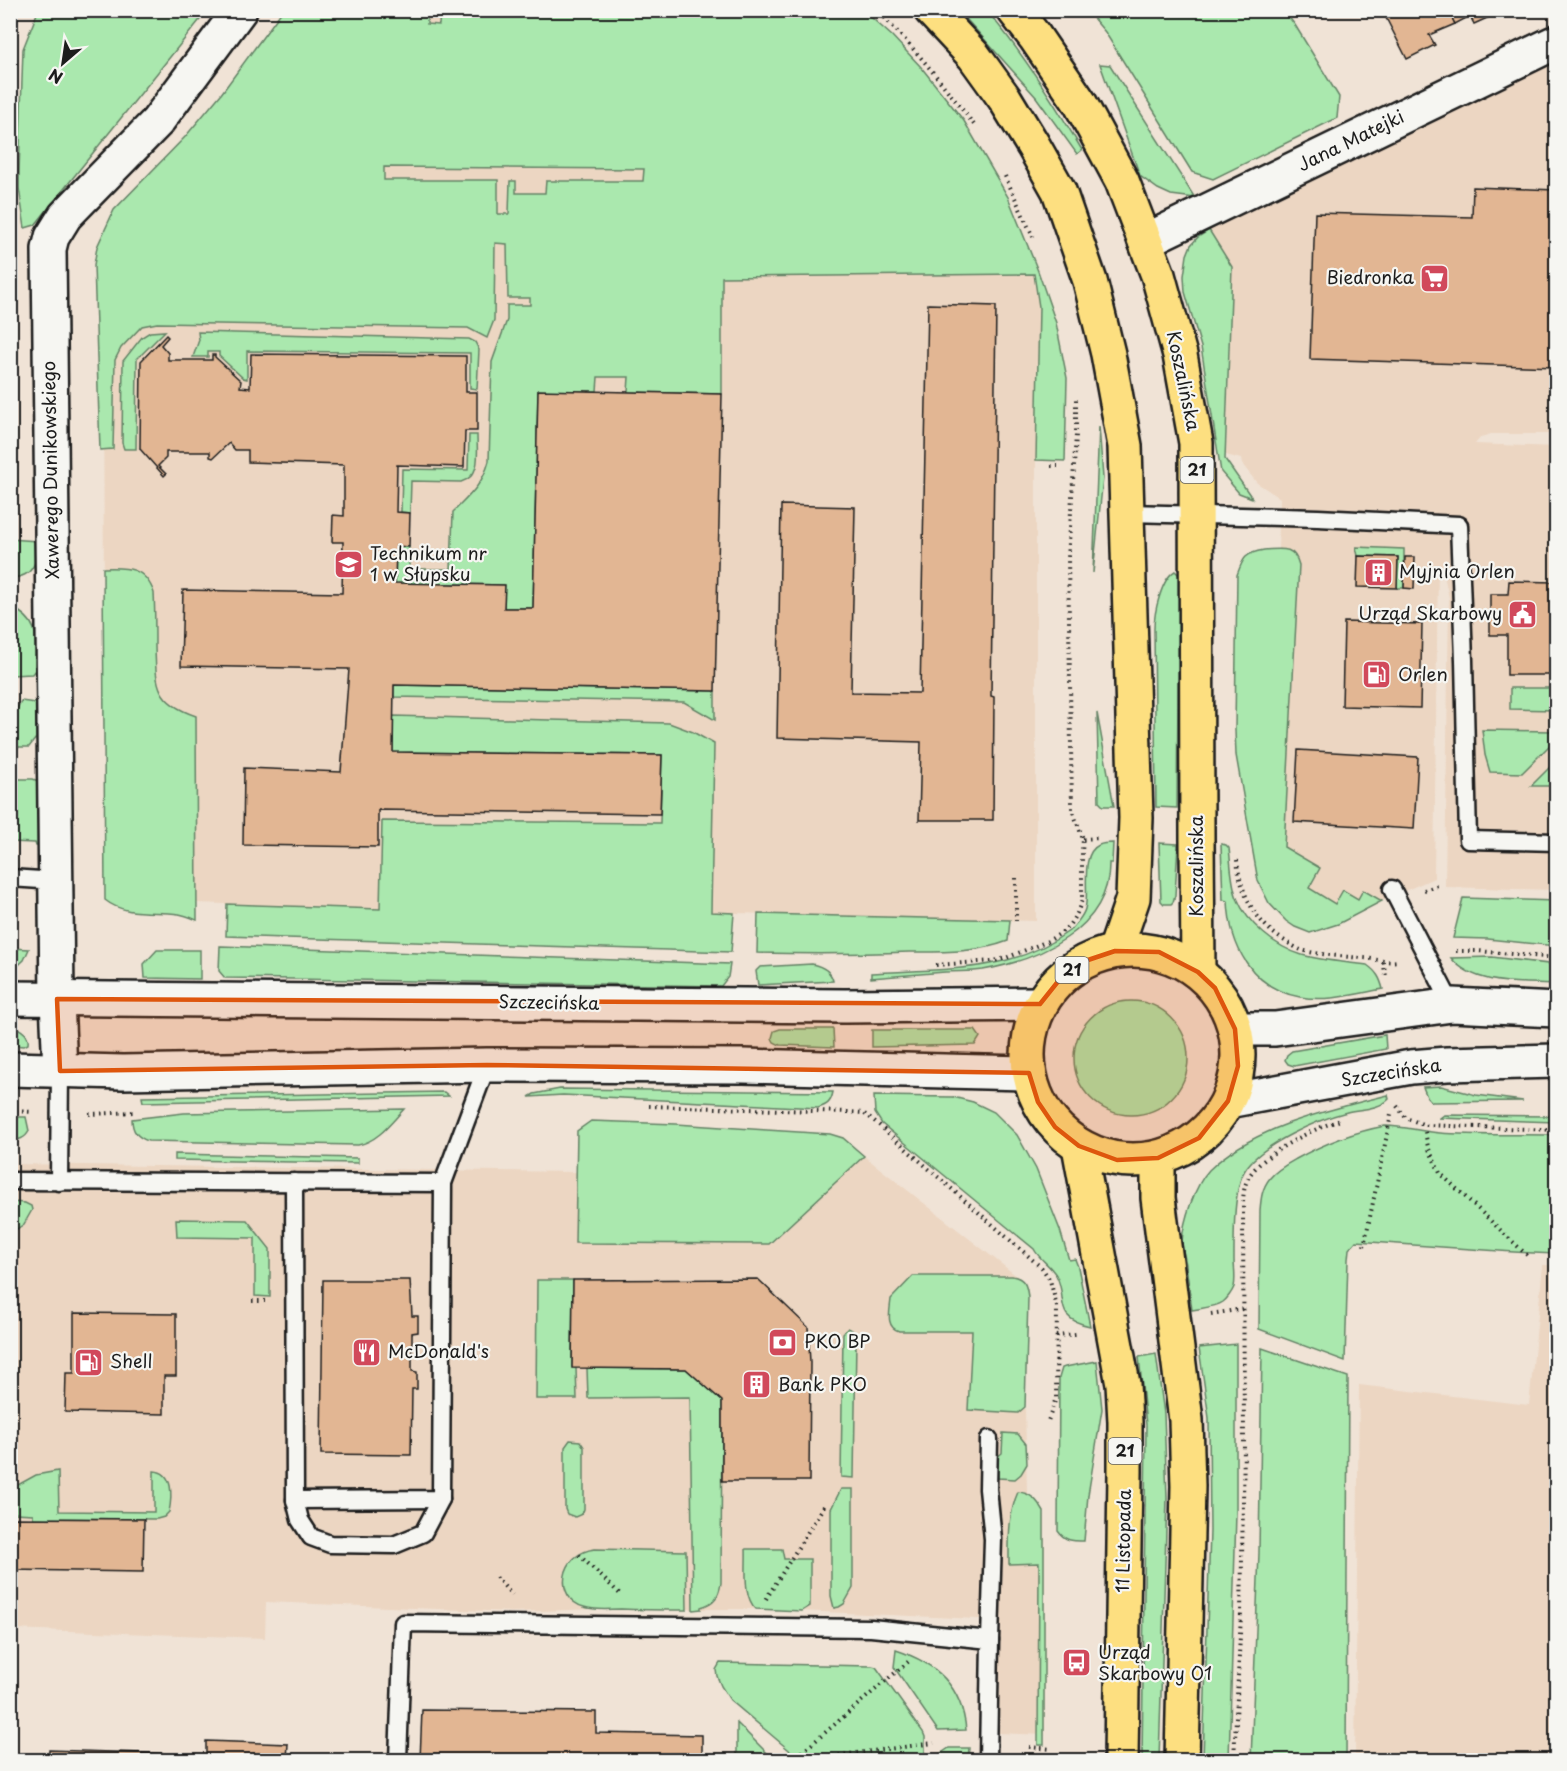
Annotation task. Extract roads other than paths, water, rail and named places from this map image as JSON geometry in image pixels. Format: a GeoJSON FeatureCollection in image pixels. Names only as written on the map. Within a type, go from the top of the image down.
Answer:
{"type":"FeatureCollection","features":[{"type":"Feature","properties":{"kind":"main road","name":"21"},"geometry":{"type":"LineString","coordinates":[[931,10],[974,56],[1005,99],[1059,191],[1090,281],[1108,354],[1125,446],[1129,513],[1137,838],[1133,898],[1115,951],[1085,961],[1060,979],[1040,1004],[1029,1037],[1029,1073],[1038,1102],[1055,1127],[1079,1146]]}},
{"type":"Feature","properties":{"kind":"main road","name":"Koszalińska"},"geometry":{"type":"LineString","coordinates":[[1014,10],[1080,103],[1122,181],[1158,275],[1182,366],[1196,443],[1198,972]]}},
{"type":"Feature","properties":{"kind":"main road"},"geometry":{"type":"LineString","coordinates":[[1079,1146],[1117,1160],[1158,1158],[1199,1138],[1228,1101],[1238,1066],[1235,1029],[1227,1007],[1215,988],[1198,972],[1159,952],[1115,951]]}},
{"type":"Feature","properties":{"kind":"main road","name":"11 Listopada"},"geometry":{"type":"LineString","coordinates":[[1079,1146],[1114,1328],[1125,1412],[1121,1761]]}},
{"type":"Feature","properties":{"kind":"main road"},"geometry":{"type":"LineString","coordinates":[[1158,1158],[1158,1198],[1186,1420],[1188,1497],[1182,1761]]}},
{"type":"Feature","properties":{"kind":"street","name":"Xawerego Dunikowskiego"},"geometry":{"type":"LineString","coordinates":[[57,999],[49,249],[52,237],[65,216],[157,122],[240,10]]}},
{"type":"Feature","properties":{"kind":"street","name":"Jana Matejki"},"geometry":{"type":"LineString","coordinates":[[1145,241],[1557,42]]}},
{"type":"Feature","properties":{"kind":"street","name":"Szczecińska"},"geometry":{"type":"LineString","coordinates":[[10,998],[833,1006],[1040,1004]]}},
{"type":"Feature","properties":{"kind":"street"},"geometry":{"type":"LineString","coordinates":[[57,999],[60,1071]]}},
{"type":"Feature","properties":{"kind":"street"},"geometry":{"type":"LineString","coordinates":[[1235,1029],[1275,1029],[1452,1005],[1557,1010]]}},
{"type":"Feature","properties":{"kind":"street","name":"Szczecińska"},"geometry":{"type":"LineString","coordinates":[[1228,1101],[1410,1067],[1557,1062]]}},
{"type":"Feature","properties":{"kind":"street"},"geometry":{"type":"LineString","coordinates":[[10,1069],[123,1072],[487,1065],[743,1066],[1029,1073]]}},
{"type":"Feature","properties":{"kind":"lane"},"geometry":{"type":"LineString","coordinates":[[1129,513],[1459,525],[1468,840],[1557,842]]}},
{"type":"Feature","properties":{"kind":"lane"},"geometry":{"type":"LineString","coordinates":[[10,878],[56,881]]}},
{"type":"Feature","properties":{"kind":"lane"},"geometry":{"type":"LineString","coordinates":[[1392,889],[1452,1005]]}},
{"type":"Feature","properties":{"kind":"lane"},"geometry":{"type":"LineString","coordinates":[[294,1182],[295,1500],[300,1520],[311,1537],[330,1544],[394,1545],[423,1533],[441,1499],[443,1183],[487,1065]]}},
{"type":"Feature","properties":{"kind":"lane"},"geometry":{"type":"LineString","coordinates":[[59,1182],[60,1071]]}},
{"type":"Feature","properties":{"kind":"lane"},"geometry":{"type":"LineString","coordinates":[[10,1181],[443,1183]]}},
{"type":"Feature","properties":{"kind":"lane"},"geometry":{"type":"LineString","coordinates":[[988,1761],[993,1539],[988,1489],[989,1439]]}},
{"type":"Feature","properties":{"kind":"lane"},"geometry":{"type":"LineString","coordinates":[[295,1500],[441,1499]]}},
{"type":"Feature","properties":{"kind":"lane"},"geometry":{"type":"LineString","coordinates":[[398,1761],[403,1623],[871,1628],[990,1640]]}},
{"type":"Feature","properties":{"kind":"place","name":"Biedronka"},"geometry":{"type":"Point","coordinates":[1435,278]}},
{"type":"Feature","properties":{"kind":"place","name":"Technikum nr 1 w Słupsku"},"geometry":{"type":"Point","coordinates":[349,564]}},
{"type":"Feature","properties":{"kind":"place","name":"Myjnia Orlen"},"geometry":{"type":"Point","coordinates":[1378,572]}},
{"type":"Feature","properties":{"kind":"place","name":"Urząd Skarbowy"},"geometry":{"type":"Point","coordinates":[1523,614]}},
{"type":"Feature","properties":{"kind":"place","name":"Orlen"},"geometry":{"type":"Point","coordinates":[1377,675]}},
{"type":"Feature","properties":{"kind":"place","name":"PKO BP"},"geometry":{"type":"Point","coordinates":[783,1342]}},
{"type":"Feature","properties":{"kind":"place","name":"McDonald's"},"geometry":{"type":"Point","coordinates":[367,1352]}},
{"type":"Feature","properties":{"kind":"place","name":"Shell"},"geometry":{"type":"Point","coordinates":[89,1362]}},
{"type":"Feature","properties":{"kind":"place","name":"Bank PKO"},"geometry":{"type":"Point","coordinates":[757,1385]}},
{"type":"Feature","properties":{"kind":"place","name":"Urząd Skarbowy 01"},"geometry":{"type":"Point","coordinates":[1077,1663]}}]}
